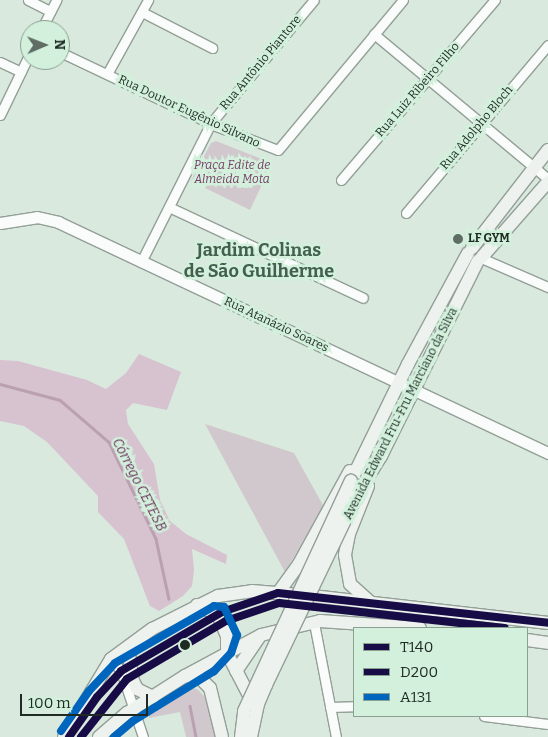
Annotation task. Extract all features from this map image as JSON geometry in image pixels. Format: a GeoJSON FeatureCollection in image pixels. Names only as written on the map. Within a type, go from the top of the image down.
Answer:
{"type":"FeatureCollection","features":[{"type":"Feature","properties":{"kind":"main road","name":"Avenida Edward Fru-Fru Marciano da Silva"},"geometry":{"type":"LineString","coordinates":[[277,630],[303,610],[312,596],[356,483],[361,460],[398,383],[470,250],[548,150]]}},
{"type":"Feature","properties":{"kind":"main road","name":"Avenida Edward Fru-Fru Marciano da Silva"},"geometry":{"type":"LineString","coordinates":[[356,483],[381,456],[481,259],[548,180]]}},
{"type":"Feature","properties":{"kind":"main road"},"geometry":{"type":"LineString","coordinates":[[470,250],[480,249],[481,259]]}},
{"type":"Feature","properties":{"kind":"main road"},"geometry":{"type":"LineString","coordinates":[[370,602],[350,584],[345,555],[349,534],[381,456]]}},
{"type":"Feature","properties":{"kind":"main road"},"geometry":{"type":"LineString","coordinates":[[278,593],[299,564],[353,467],[361,460]]}},
{"type":"Feature","properties":{"kind":"main road"},"geometry":{"type":"LineString","coordinates":[[241,737],[244,711],[356,483]]}},
{"type":"Feature","properties":{"kind":"main road"},"geometry":{"type":"LineString","coordinates":[[252,737],[258,704],[356,483]]}},
{"type":"Feature","properties":{"kind":"main road"},"geometry":{"type":"LineString","coordinates":[[64,737],[111,659],[140,639],[197,605],[234,592],[312,596],[548,623]]}},
{"type":"Feature","properties":{"kind":"main road"},"geometry":{"type":"LineString","coordinates":[[197,605],[218,615],[227,636],[227,653],[254,705],[252,737]]}},
{"type":"Feature","properties":{"kind":"main road"},"geometry":{"type":"LineString","coordinates":[[99,737],[135,708],[185,676],[261,635],[314,623],[345,621],[409,627]]}},
{"type":"Feature","properties":{"kind":"main road"},"geometry":{"type":"LineString","coordinates":[[236,671],[261,635]]}},
{"type":"Feature","properties":{"kind":"main road"},"geometry":{"type":"LineString","coordinates":[[208,663],[223,646],[227,636]]}},
{"type":"Feature","properties":{"kind":"main road"},"geometry":{"type":"LineString","coordinates":[[140,639],[129,654],[131,673],[137,689],[153,698]]}},
{"type":"Feature","properties":{"kind":"main road"},"geometry":{"type":"LineString","coordinates":[[528,640],[548,643]]}},
{"type":"Feature","properties":{"kind":"main road"},"geometry":{"type":"LineString","coordinates":[[185,676],[200,678],[210,688],[222,737]]}},
{"type":"Feature","properties":{"kind":"street"},"geometry":{"type":"LineString","coordinates":[[28,0],[50,11]]}},
{"type":"Feature","properties":{"kind":"street"},"geometry":{"type":"LineString","coordinates":[[46,20],[56,0]]}},
{"type":"Feature","properties":{"kind":"street"},"geometry":{"type":"LineString","coordinates":[[107,74],[148,0]]}},
{"type":"Feature","properties":{"kind":"street","name":"Rua Antônio Piantore"},"geometry":{"type":"LineString","coordinates":[[141,262],[211,123],[314,0]]}},
{"type":"Feature","properties":{"kind":"street","name":"Rua Doutor Eugênio Silvano"},"geometry":{"type":"LineString","coordinates":[[70,57],[211,123],[278,150],[403,0]]}},
{"type":"Feature","properties":{"kind":"street","name":"Rua Luiz Ribeiro Filho"},"geometry":{"type":"LineString","coordinates":[[342,180],[495,0]]}},
{"type":"Feature","properties":{"kind":"street"},"geometry":{"type":"LineString","coordinates":[[142,12],[212,48]]}},
{"type":"Feature","properties":{"kind":"street"},"geometry":{"type":"LineString","coordinates":[[374,34],[534,168]]}},
{"type":"Feature","properties":{"kind":"street","name":"Rua Adolpho Bloch"},"geometry":{"type":"LineString","coordinates":[[406,212],[548,45]]}},
{"type":"Feature","properties":{"kind":"street"},"geometry":{"type":"LineString","coordinates":[[0,62],[21,72],[0,115]]}},
{"type":"Feature","properties":{"kind":"street","name":"Avenida Edward Fru-Fru Marciano da Silva"},"geometry":{"type":"LineString","coordinates":[[534,168],[548,180]]}},
{"type":"Feature","properties":{"kind":"street"},"geometry":{"type":"LineString","coordinates":[[169,207],[363,298]]}},
{"type":"Feature","properties":{"kind":"street","name":"Rua Atanázio Soares"},"geometry":{"type":"LineString","coordinates":[[0,223],[37,217],[58,222],[548,453]]}},
{"type":"Feature","properties":{"kind":"street"},"geometry":{"type":"LineString","coordinates":[[481,259],[548,287]]}},
{"type":"Feature","properties":{"kind":"street"},"geometry":{"type":"LineString","coordinates":[[314,623],[336,737]]}},
{"type":"Feature","properties":{"kind":"street"},"geometry":{"type":"LineString","coordinates":[[111,659],[121,671],[135,708],[143,737]]}},
{"type":"Feature","properties":{"kind":"street"},"geometry":{"type":"LineString","coordinates":[[330,708],[353,706]]}},
{"type":"Feature","properties":{"kind":"street"},"geometry":{"type":"LineString","coordinates":[[492,717],[548,724]]}},
{"type":"Feature","properties":{"kind":"green space","name":"Praça Edite de Almeida Mota"},"geometry":{"type":"Polygon","coordinates":[[[216,141],[272,163],[250,210],[191,181],[211,143],[216,141]]]}},
{"type":"Feature","properties":{"kind":"green space"},"geometry":{"type":"Polygon","coordinates":[[[205,424],[294,453],[324,507],[285,572],[205,424]]]}},
{"type":"Feature","properties":{"kind":"green space"},"geometry":{"type":"Polygon","coordinates":[[[187,687],[197,689],[208,700],[216,737],[186,737],[180,712],[149,718],[149,707],[187,687]]]}},
{"type":"Feature","properties":{"kind":"shaded area"},"geometry":{"type":"Polygon","coordinates":[[[139,354],[181,372],[167,410],[133,403],[126,410],[128,424],[154,464],[160,500],[170,521],[186,534],[227,555],[226,564],[192,549],[194,570],[192,586],[183,596],[159,611],[150,606],[124,539],[98,512],[98,496],[47,442],[24,426],[0,421],[0,360],[18,361],[87,380],[106,389],[126,373],[139,354]]]}},
{"type":"Feature","properties":{"kind":"waterway","name":"Córrego CETESB"},"geometry":{"type":"LineString","coordinates":[[0,384],[60,400],[109,442],[156,539],[169,599]]}},
{"type":"Feature","properties":{"kind":"waterway","name":"Córrego CETESB"},"geometry":{"type":"LineString","coordinates":[[190,706],[196,737]]}},
{"type":"Feature","properties":{"kind":"transit line","name":"T140"},"geometry":{"type":"LineString","coordinates":[[69,737],[97,697],[121,671],[222,612],[278,593],[548,623]]}},
{"type":"Feature","properties":{"kind":"transit line","name":"D200"},"geometry":{"type":"LineString","coordinates":[[81,737],[127,679],[226,621],[279,603],[496,627]]}},
{"type":"Feature","properties":{"kind":"transit line","name":"A131"},"geometry":{"type":"LineString","coordinates":[[61,731],[89,691],[115,663],[214,606],[224,607],[237,635],[231,653],[214,671],[133,721],[114,737]]}},
{"type":"Feature","properties":{"kind":"place","name":"LF GYM"},"geometry":{"type":"Point","coordinates":[458,239]}},
{"type":"Feature","properties":{"kind":"district","name":"Jardim Colinas de São Guilherme"},"geometry":{"type":"Point","coordinates":[259,261]}}]}
